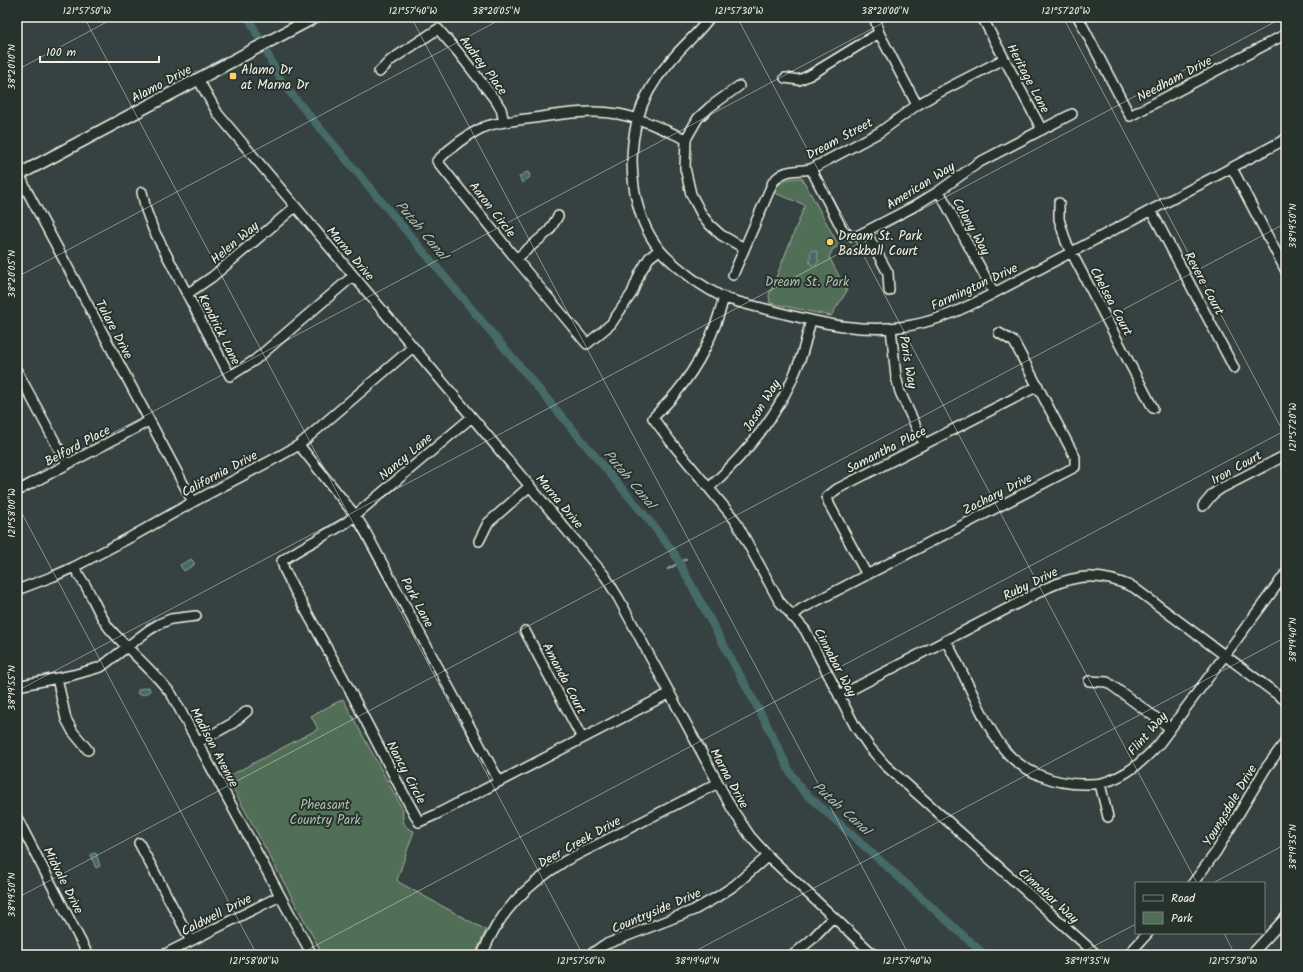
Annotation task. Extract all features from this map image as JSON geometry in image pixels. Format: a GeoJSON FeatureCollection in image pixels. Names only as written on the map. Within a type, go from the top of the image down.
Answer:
{"type":"FeatureCollection","features":[{"type":"Feature","properties":{"kind":"main road","name":"Alamo Drive"},"geometry":{"type":"LineString","coordinates":[[18,173],[315,17]]}},
{"type":"Feature","properties":{"kind":"street","name":"Farmington Drive"},"geometry":{"type":"LineString","coordinates":[[710,17],[658,76],[637,119],[632,145],[632,170],[633,184],[638,204],[648,230],[659,250],[677,267],[702,286],[724,297],[811,320],[850,328],[891,328],[913,325],[952,314],[994,294],[1286,139]]}},
{"type":"Feature","properties":{"kind":"street"},"geometry":{"type":"LineString","coordinates":[[876,17],[879,33],[917,105]]}},
{"type":"Feature","properties":{"kind":"street","name":"Heritage Lane"},"geometry":{"type":"LineString","coordinates":[[982,17],[1042,130]]}},
{"type":"Feature","properties":{"kind":"street","name":"Needham Drive"},"geometry":{"type":"LineString","coordinates":[[1078,17],[1130,116],[1286,34]]}},
{"type":"Feature","properties":{"kind":"street","name":"Audrey Place"},"geometry":{"type":"LineString","coordinates":[[378,72],[391,60],[438,29],[496,101],[504,122]]}},
{"type":"Feature","properties":{"kind":"street"},"geometry":{"type":"LineString","coordinates":[[785,78],[799,80],[810,75],[879,33]]}},
{"type":"Feature","properties":{"kind":"street","name":"Dream Street"},"geometry":{"type":"LineString","coordinates":[[733,275],[772,182],[778,176],[793,170],[811,169],[880,132],[917,105],[936,94],[1004,59]]}},
{"type":"Feature","properties":{"kind":"street","name":"Marna Drive"},"geometry":{"type":"LineString","coordinates":[[198,79],[218,114],[605,576],[619,598],[742,825],[768,856],[874,955]]}},
{"type":"Feature","properties":{"kind":"street"},"geometry":{"type":"LineString","coordinates":[[739,86],[710,107],[698,118],[686,139],[685,168],[687,182],[695,204],[710,225],[721,235],[744,248]]}},
{"type":"Feature","properties":{"kind":"street","name":"Aaron Circle"},"geometry":{"type":"LineString","coordinates":[[659,250],[649,258],[640,273],[632,293],[611,324],[587,344],[437,161],[447,151],[465,138],[486,127],[504,122],[580,111],[618,114],[637,119],[686,139]]}},
{"type":"Feature","properties":{"kind":"street","name":"American Way"},"geometry":{"type":"LineString","coordinates":[[811,169],[845,233],[850,236],[857,236],[913,207],[939,191],[978,163],[1072,114]]}},
{"type":"Feature","properties":{"kind":"street"},"geometry":{"type":"LineString","coordinates":[[1232,168],[1286,271]]}},
{"type":"Feature","properties":{"kind":"street","name":"Tulare Drive"},"geometry":{"type":"LineString","coordinates":[[18,173],[192,502]]}},
{"type":"Feature","properties":{"kind":"street","name":"Colony Way"},"geometry":{"type":"LineString","coordinates":[[939,191],[994,294]]}},
{"type":"Feature","properties":{"kind":"street","name":"Kendrick Lane"},"geometry":{"type":"LineString","coordinates":[[142,192],[146,210],[153,229],[230,376],[255,360],[354,276]]}},
{"type":"Feature","properties":{"kind":"street","name":"Chelsea Court"},"geometry":{"type":"LineString","coordinates":[[1058,203],[1059,219],[1066,242],[1153,408]]}},
{"type":"Feature","properties":{"kind":"street","name":"Helen Way"},"geometry":{"type":"LineString","coordinates":[[187,294],[212,277],[295,207]]}},
{"type":"Feature","properties":{"kind":"street","name":"Revere Court"},"geometry":{"type":"LineString","coordinates":[[1152,210],[1234,368]]}},
{"type":"Feature","properties":{"kind":"street"},"geometry":{"type":"LineString","coordinates":[[516,259],[549,231],[558,216]]}},
{"type":"Feature","properties":{"kind":"street"},"geometry":{"type":"LineString","coordinates":[[866,232],[888,273],[889,291]]}},
{"type":"Feature","properties":{"kind":"street","name":"Cinnabar Way"},"geometry":{"type":"LineString","coordinates":[[724,297],[721,309],[700,360],[676,393],[653,418],[735,520],[779,601],[805,630],[863,739],[885,765],[1097,955]]}},
{"type":"Feature","properties":{"kind":"street","name":"Jason Way"},"geometry":{"type":"LineString","coordinates":[[709,488],[735,464],[764,429],[778,407],[799,363],[811,320]]}},
{"type":"Feature","properties":{"kind":"street","name":"Paris Way"},"geometry":{"type":"LineString","coordinates":[[891,328],[896,377],[900,392],[924,444]]}},
{"type":"Feature","properties":{"kind":"street","name":"Zachary Drive"},"geometry":{"type":"LineString","coordinates":[[792,617],[801,609],[1075,467],[1075,456],[1014,342],[999,333]]}},
{"type":"Feature","properties":{"kind":"street","name":"California Drive"},"geometry":{"type":"LineString","coordinates":[[17,590],[74,567],[299,445],[413,347]]}},
{"type":"Feature","properties":{"kind":"street"},"geometry":{"type":"LineString","coordinates":[[17,371],[67,464]]}},
{"type":"Feature","properties":{"kind":"street","name":"Samantha Place"},"geometry":{"type":"LineString","coordinates":[[867,575],[829,504],[827,497],[837,490],[924,444],[1038,386]]}},
{"type":"Feature","properties":{"kind":"street","name":"Nancy Lane"},"geometry":{"type":"LineString","coordinates":[[355,515],[472,417]]}},
{"type":"Feature","properties":{"kind":"street","name":"Belford Place"},"geometry":{"type":"LineString","coordinates":[[17,491],[149,421]]}},
{"type":"Feature","properties":{"kind":"street","name":"Park Lane"},"geometry":{"type":"LineString","coordinates":[[299,445],[355,515],[365,531],[499,781]]}},
{"type":"Feature","properties":{"kind":"street","name":"Iron Court"},"geometry":{"type":"LineString","coordinates":[[1203,506],[1213,494],[1220,489],[1286,455]]}},
{"type":"Feature","properties":{"kind":"street"},"geometry":{"type":"LineString","coordinates":[[479,541],[488,523],[530,486]]}},
{"type":"Feature","properties":{"kind":"street","name":"Nancy Circle"},"geometry":{"type":"LineString","coordinates":[[355,515],[331,533],[295,552],[282,561],[284,569],[295,591],[344,679],[419,822],[670,693]]}},
{"type":"Feature","properties":{"kind":"street","name":"Madison Avenue"},"geometry":{"type":"LineString","coordinates":[[74,567],[108,626],[161,681],[172,695],[312,955]]}},
{"type":"Feature","properties":{"kind":"street","name":"Flint Way"},"geometry":{"type":"LineString","coordinates":[[946,640],[992,732],[1004,750],[1018,763],[1037,774],[1052,780],[1066,784],[1100,784],[1128,772],[1142,762],[1159,744],[1286,573]]}},
{"type":"Feature","properties":{"kind":"street","name":"Ruby Drive"},"geometry":{"type":"LineString","coordinates":[[839,696],[1058,583],[1075,578],[1094,576],[1114,580],[1133,587],[1286,701]]}},
{"type":"Feature","properties":{"kind":"street"},"geometry":{"type":"LineString","coordinates":[[17,686],[89,671],[101,667],[149,630],[160,624],[171,619],[196,616]]}},
{"type":"Feature","properties":{"kind":"street","name":"Amanda Court"},"geometry":{"type":"LineString","coordinates":[[526,631],[582,738]]}},
{"type":"Feature","properties":{"kind":"street"},"geometry":{"type":"LineString","coordinates":[[57,678],[66,719],[73,732],[88,750]]}},
{"type":"Feature","properties":{"kind":"street"},"geometry":{"type":"LineString","coordinates":[[1089,681],[1107,682],[1170,728]]}},
{"type":"Feature","properties":{"kind":"street"},"geometry":{"type":"LineString","coordinates":[[198,743],[234,723],[247,711]]}},
{"type":"Feature","properties":{"kind":"street","name":"Youngsdale Drive"},"geometry":{"type":"LineString","coordinates":[[1195,882],[1216,852],[1266,768],[1286,741]]}},
{"type":"Feature","properties":{"kind":"street","name":"Deer Creek Drive"},"geometry":{"type":"LineString","coordinates":[[482,955],[492,931],[508,908],[541,876],[565,862],[718,783]]}},
{"type":"Feature","properties":{"kind":"street"},"geometry":{"type":"LineString","coordinates":[[1100,784],[1108,817]]}},
{"type":"Feature","properties":{"kind":"street","name":"Midvale Drive"},"geometry":{"type":"LineString","coordinates":[[17,818],[88,955]]}},
{"type":"Feature","properties":{"kind":"street"},"geometry":{"type":"LineString","coordinates":[[139,843],[191,941]]}},
{"type":"Feature","properties":{"kind":"street","name":"Countryside Drive"},"geometry":{"type":"LineString","coordinates":[[590,955],[604,945],[694,910],[735,885],[768,856]]}},
{"type":"Feature","properties":{"kind":"street","name":"Caldwell Drive"},"geometry":{"type":"LineString","coordinates":[[163,955],[280,896]]}},
{"type":"Feature","properties":{"kind":"street"},"geometry":{"type":"LineString","coordinates":[[792,955],[811,940],[832,917]]}},
{"type":"Feature","properties":{"kind":"street"},"geometry":{"type":"LineString","coordinates":[[1251,955],[1286,917]]}},
{"type":"Feature","properties":{"kind":"street"},"geometry":{"type":"LineString","coordinates":[[1128,955],[1147,934]]}},
{"type":"Feature","properties":{"kind":"green space","name":"Dream St. Park"},"geometry":{"type":"Polygon","coordinates":[[[802,178],[839,246],[833,249],[829,257],[847,291],[831,316],[770,303],[769,295],[805,205],[772,192],[785,181],[802,178]]]}},
{"type":"Feature","properties":{"kind":"green space","name":"Pheasant Country Park"},"geometry":{"type":"Polygon","coordinates":[[[343,699],[403,810],[405,826],[414,831],[397,880],[486,930],[475,955],[323,955],[227,777],[318,729],[311,716],[343,699]]]}},
{"type":"Feature","properties":{"kind":"water"},"geometry":{"type":"Polygon","coordinates":[[[527,172],[529,173],[530,177],[522,183],[519,177],[527,172]]]}},
{"type":"Feature","properties":{"kind":"water"},"geometry":{"type":"Polygon","coordinates":[[[812,250],[816,251],[818,254],[817,257],[819,261],[816,265],[811,265],[809,260],[812,250]]]}},
{"type":"Feature","properties":{"kind":"water"},"geometry":{"type":"Polygon","coordinates":[[[191,559],[194,562],[194,565],[184,571],[180,565],[191,559]]]}},
{"type":"Feature","properties":{"kind":"water"},"geometry":{"type":"Polygon","coordinates":[[[149,687],[150,691],[145,694],[139,695],[137,693],[139,689],[149,687]]]}},
{"type":"Feature","properties":{"kind":"water"},"geometry":{"type":"Polygon","coordinates":[[[96,853],[100,866],[96,868],[91,854],[96,853]]]}},
{"type":"Feature","properties":{"kind":"waterway","name":"Putah Canal"},"geometry":{"type":"LineString","coordinates":[[248,17],[283,84],[652,524],[674,553],[766,723],[790,772],[802,790],[985,955]]}},
{"type":"Feature","properties":{"kind":"waterway","name":"Putah Canal"},"geometry":{"type":"LineString","coordinates":[[668,569],[686,559]]}},
{"type":"Feature","properties":{"kind":"place","name":"Alamo Dr at Marna Dr"},"geometry":{"type":"Point","coordinates":[233,76]}},
{"type":"Feature","properties":{"kind":"place","name":"Dream St. Park Baskball Court"},"geometry":{"type":"Point","coordinates":[830,242]}}]}
